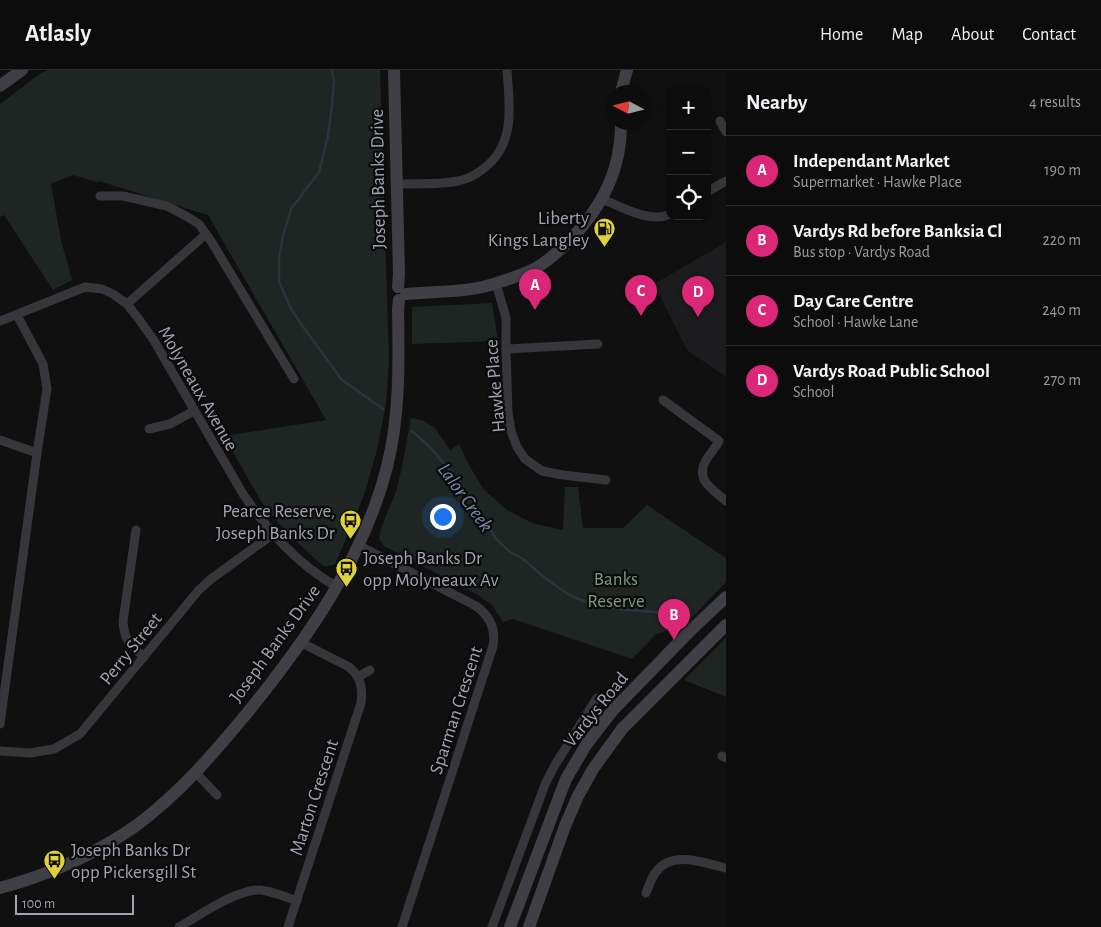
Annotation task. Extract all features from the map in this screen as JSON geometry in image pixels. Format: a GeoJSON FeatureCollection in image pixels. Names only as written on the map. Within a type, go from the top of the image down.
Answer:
{"type":"FeatureCollection","features":[{"type":"Feature","properties":{"kind":"street"},"geometry":{"type":"LineString","coordinates":[[0,86],[22,70]]}},
{"type":"Feature","properties":{"kind":"street","name":"Joseph Banks Drive"},"geometry":{"type":"LineString","coordinates":[[0,887],[27,880],[80,859],[135,826],[196,773],[253,706],[302,643],[326,607],[358,545],[376,503],[387,466],[395,428],[398,390],[398,310],[401,294],[396,184],[394,70]]}},
{"type":"Feature","properties":{"kind":"street"},"geometry":{"type":"LineString","coordinates":[[396,184],[458,181],[474,176],[492,162],[505,142],[510,119],[507,70]]}},
{"type":"Feature","properties":{"kind":"street"},"geometry":{"type":"LineString","coordinates":[[623,85],[627,70]]}},
{"type":"Feature","properties":{"kind":"street"},"geometry":{"type":"LineString","coordinates":[[720,121],[726,132]]}},
{"type":"Feature","properties":{"kind":"street"},"geometry":{"type":"LineString","coordinates":[[401,294],[466,290],[496,283],[536,267],[560,250],[578,232],[602,200],[616,166],[622,130]]}},
{"type":"Feature","properties":{"kind":"street"},"geometry":{"type":"LineString","coordinates":[[711,190],[726,181]]}},
{"type":"Feature","properties":{"kind":"street"},"geometry":{"type":"LineString","coordinates":[[100,196],[123,196],[167,206],[199,224],[294,379]]}},
{"type":"Feature","properties":{"kind":"street"},"geometry":{"type":"LineString","coordinates":[[602,200],[650,217],[666,216]]}},
{"type":"Feature","properties":{"kind":"street"},"geometry":{"type":"LineString","coordinates":[[127,304],[206,234]]}},
{"type":"Feature","properties":{"kind":"street","name":"Hawke Place"},"geometry":{"type":"LineString","coordinates":[[496,283],[506,318],[508,412],[511,431],[517,447],[525,459],[542,471],[606,480]]}},
{"type":"Feature","properties":{"kind":"street","name":"Molyneaux Avenue"},"geometry":{"type":"LineString","coordinates":[[0,321],[85,287],[102,288],[127,304],[154,339],[243,494],[273,534],[290,552],[312,571],[337,587]]}},
{"type":"Feature","properties":{"kind":"street"},"geometry":{"type":"LineString","coordinates":[[0,724],[36,453],[47,389],[43,364],[17,315]]}},
{"type":"Feature","properties":{"kind":"street"},"geometry":{"type":"LineString","coordinates":[[506,349],[598,344]]}},
{"type":"Feature","properties":{"kind":"street"},"geometry":{"type":"LineString","coordinates":[[663,400],[719,441],[703,465],[702,472],[703,480],[707,485],[726,501]]}},
{"type":"Feature","properties":{"kind":"street"},"geometry":{"type":"LineString","coordinates":[[149,429],[170,424],[194,411]]}},
{"type":"Feature","properties":{"kind":"street"},"geometry":{"type":"LineString","coordinates":[[0,440],[36,453]]}},
{"type":"Feature","properties":{"kind":"street"},"geometry":{"type":"LineString","coordinates":[[136,530],[123,621],[124,630],[130,645],[144,657]]}},
{"type":"Feature","properties":{"kind":"street","name":"Perry Street"},"geometry":{"type":"LineString","coordinates":[[0,751],[30,753],[54,749],[80,734],[198,591],[211,579],[273,534]]}},
{"type":"Feature","properties":{"kind":"street","name":"Sparman Crescent"},"geometry":{"type":"LineString","coordinates":[[358,545],[476,606],[489,618],[494,631],[492,646],[402,927]]}},
{"type":"Feature","properties":{"kind":"street","name":"Vardys Road"},"geometry":{"type":"LineString","coordinates":[[510,927],[560,792],[586,745],[613,710],[726,597]]}},
{"type":"Feature","properties":{"kind":"street"},"geometry":{"type":"LineString","coordinates":[[710,612],[708,622],[713,626],[720,623],[726,617]]}},
{"type":"Feature","properties":{"kind":"street","name":"Vardys Road"},"geometry":{"type":"LineString","coordinates":[[529,927],[565,826],[578,796],[593,769],[622,729],[726,624]]}},
{"type":"Feature","properties":{"kind":"street"},"geometry":{"type":"LineString","coordinates":[[302,643],[349,667],[358,677],[370,670]]}},
{"type":"Feature","properties":{"kind":"street","name":"Marton Crescent"},"geometry":{"type":"LineString","coordinates":[[288,927],[361,703],[362,694],[358,677]]}},
{"type":"Feature","properties":{"kind":"street"},"geometry":{"type":"LineString","coordinates":[[492,927],[546,782],[597,698]]}},
{"type":"Feature","properties":{"kind":"street"},"geometry":{"type":"LineString","coordinates":[[196,773],[218,795]]}},
{"type":"Feature","properties":{"kind":"street"},"geometry":{"type":"LineString","coordinates":[[646,893],[655,872],[664,864],[677,859],[726,868]]}},
{"type":"Feature","properties":{"kind":"street"},"geometry":{"type":"LineString","coordinates":[[179,927],[225,900],[244,892],[258,890],[270,892],[297,901]]}},
{"type":"Feature","properties":{"kind":"shaded area"},"geometry":{"type":"Polygon","coordinates":[[[726,242],[726,377],[687,350],[654,284],[726,242]]]}},
{"type":"Feature","properties":{"kind":"green space"},"geometry":{"type":"Polygon","coordinates":[[[48,70],[380,70],[389,360],[386,404],[377,450],[365,492],[335,564],[323,566],[288,534],[262,503],[224,436],[326,420],[208,215],[99,181],[73,175],[51,184],[61,240],[72,280],[53,290],[4,215],[0,217],[0,104],[41,73],[48,70]]]}},
{"type":"Feature","properties":{"kind":"green space"},"geometry":{"type":"Polygon","coordinates":[[[492,303],[498,341],[412,344],[412,307],[492,303]]]}},
{"type":"Feature","properties":{"kind":"green space","name":"Banks Reserve"},"geometry":{"type":"Polygon","coordinates":[[[411,418],[422,420],[435,428],[450,450],[459,444],[484,490],[507,510],[532,523],[563,530],[565,487],[578,487],[583,528],[623,528],[647,505],[726,558],[726,582],[683,627],[656,634],[632,659],[513,619],[503,622],[492,605],[478,595],[384,546],[379,539],[403,464],[411,418]]]}},
{"type":"Feature","properties":{"kind":"green space"},"geometry":{"type":"Polygon","coordinates":[[[726,638],[726,697],[684,680],[726,638]]]}},
{"type":"Feature","properties":{"kind":"waterway"},"geometry":{"type":"LineString","coordinates":[[332,70],[334,81],[332,105],[328,136],[319,172],[291,209],[279,258],[279,281],[290,307],[342,380],[383,409]]}},
{"type":"Feature","properties":{"kind":"waterway","name":"Lalor Creek"},"geometry":{"type":"LineString","coordinates":[[412,431],[430,447],[452,472],[497,540],[510,552],[523,559],[569,595],[591,604],[626,610],[655,612],[687,620]]}},
{"type":"Feature","properties":{"kind":"place","name":"Liberty Kings Langley"},"geometry":{"type":"Point","coordinates":[605,247]}},
{"type":"Feature","properties":{"kind":"place","name":"Independant Market"},"geometry":{"type":"Point","coordinates":[535,310]}},
{"type":"Feature","properties":{"kind":"place","name":"Day Care Centre"},"geometry":{"type":"Point","coordinates":[641,316]}},
{"type":"Feature","properties":{"kind":"place","name":"Vardys Road Public School"},"geometry":{"type":"Point","coordinates":[698,317]}},
{"type":"Feature","properties":{"kind":"place","name":"Pearce Reserve, Joseph Banks Dr"},"geometry":{"type":"Point","coordinates":[351,540]}},
{"type":"Feature","properties":{"kind":"place","name":"Joseph Banks Dr opp Molyneaux Av"},"geometry":{"type":"Point","coordinates":[347,587]}},
{"type":"Feature","properties":{"kind":"place","name":"Vardys Rd before Banksia Cl"},"geometry":{"type":"Point","coordinates":[674,640]}},
{"type":"Feature","properties":{"kind":"place","name":"Joseph Banks Dr opp Pickersgill St"},"geometry":{"type":"Point","coordinates":[55,879]}}]}
